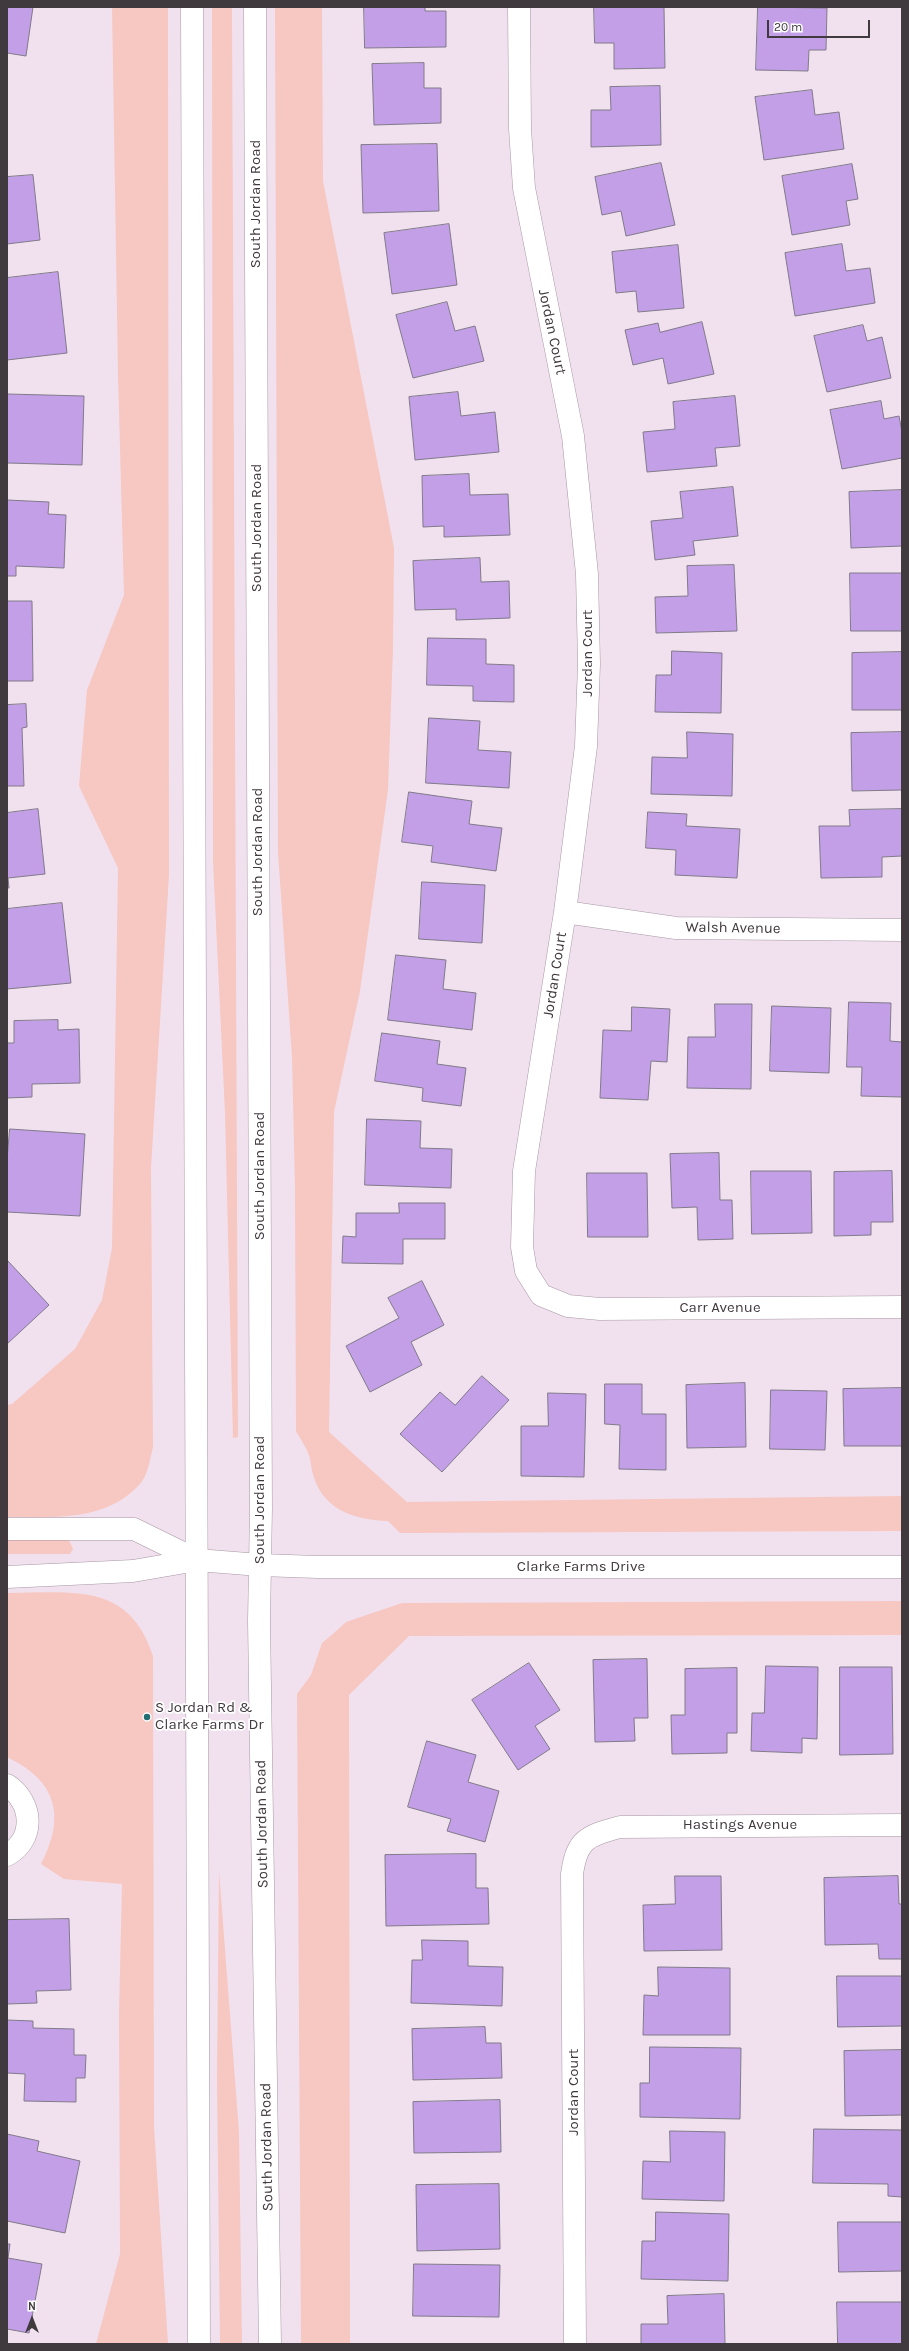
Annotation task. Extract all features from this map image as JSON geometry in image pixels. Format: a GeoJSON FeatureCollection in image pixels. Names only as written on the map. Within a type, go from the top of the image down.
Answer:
{"type":"FeatureCollection","features":[{"type":"Feature","properties":{"kind":"main road"},"geometry":{"type":"LineString","coordinates":[[192,7],[199,2344]]}},
{"type":"Feature","properties":{"kind":"main road","name":"South Jordan Road"},"geometry":{"type":"LineString","coordinates":[[255,7],[260,1565],[270,2344]]}},
{"type":"Feature","properties":{"kind":"main road","name":"Jordan Court"},"geometry":{"type":"LineString","coordinates":[[519,7],[520,129],[524,188],[573,436],[587,574],[589,664],[586,746],[565,912],[523,1178],[522,1246],[526,1271],[542,1294]]}},
{"type":"Feature","properties":{"kind":"main road","name":"Walsh Avenue"},"geometry":{"type":"LineString","coordinates":[[565,912],[676,928],[902,930]]}},
{"type":"Feature","properties":{"kind":"main road","name":"Carr Avenue"},"geometry":{"type":"LineString","coordinates":[[542,1294],[568,1306],[600,1309],[902,1307]]}},
{"type":"Feature","properties":{"kind":"main road"},"geometry":{"type":"LineString","coordinates":[[7,1529],[134,1529],[197,1560]]}},
{"type":"Feature","properties":{"kind":"main road"},"geometry":{"type":"LineString","coordinates":[[7,1577],[133,1572],[197,1560]]}},
{"type":"Feature","properties":{"kind":"main road","name":"Clarke Farms Drive"},"geometry":{"type":"LineString","coordinates":[[197,1560],[260,1565],[902,1567]]}},
{"type":"Feature","properties":{"kind":"main road"},"geometry":{"type":"LineString","coordinates":[[7,1785],[15,1790],[23,1801],[28,1814],[28,1828],[24,1840],[16,1850],[7,1855]]}},
{"type":"Feature","properties":{"kind":"main road","name":"Hastings Avenue"},"geometry":{"type":"LineString","coordinates":[[582,1842],[598,1832],[620,1827],[902,1825]]}},
{"type":"Feature","properties":{"kind":"main road","name":"Jordan Court"},"geometry":{"type":"LineString","coordinates":[[575,2344],[572,1874],[574,1858],[582,1842]]}},
{"type":"Feature","properties":{"kind":"shaded area"},"geometry":{"type":"Polygon","coordinates":[[[112,7],[168,7],[169,875],[151,1168],[153,1447],[143,1480],[126,1496],[111,1505],[78,1515],[60,1517],[7,1517],[7,1405],[12,1404],[75,1349],[102,1300],[112,1248],[118,868],[79,786],[87,690],[124,595],[118,374],[112,7]]]}},
{"type":"Feature","properties":{"kind":"shaded area"},"geometry":{"type":"Polygon","coordinates":[[[212,7],[232,7],[238,1437],[233,1438],[225,1113],[213,861],[212,7]]]}},
{"type":"Feature","properties":{"kind":"shaded area"},"geometry":{"type":"Polygon","coordinates":[[[275,7],[322,7],[323,181],[394,548],[393,648],[388,790],[360,991],[334,1112],[329,1432],[407,1502],[902,1496],[902,1531],[400,1533],[388,1521],[363,1518],[340,1510],[323,1495],[316,1484],[309,1455],[296,1431],[295,1188],[292,1057],[278,852],[275,7]]]}},
{"type":"Feature","properties":{"kind":"shaded area"},"geometry":{"type":"Polygon","coordinates":[[[7,1540],[69,1540],[73,1549],[70,1554],[7,1554],[7,1540]]]}},
{"type":"Feature","properties":{"kind":"shaded area"},"geometry":{"type":"Polygon","coordinates":[[[7,1593],[75,1593],[95,1596],[113,1603],[129,1615],[142,1632],[153,1656],[154,2127],[168,2344],[96,2344],[120,2254],[119,2013],[122,1884],[64,1879],[41,1864],[49,1847],[53,1830],[54,1815],[52,1802],[46,1789],[37,1777],[7,1757],[7,1593]]]}},
{"type":"Feature","properties":{"kind":"shaded area"},"geometry":{"type":"Polygon","coordinates":[[[902,1601],[902,1635],[409,1636],[349,1695],[350,2344],[301,2344],[297,1694],[311,1675],[322,1643],[346,1622],[402,1603],[902,1601]]]}},
{"type":"Feature","properties":{"kind":"shaded area"},"geometry":{"type":"Polygon","coordinates":[[[219,1871],[239,2132],[242,2344],[220,2344],[217,2077],[219,1871]]]}},
{"type":"Feature","properties":{"kind":"building"},"geometry":{"type":"Polygon","coordinates":[[[7,7],[33,7],[26,56],[7,53],[7,7]]]}},
{"type":"Feature","properties":{"kind":"building"},"geometry":{"type":"Polygon","coordinates":[[[364,7],[425,7],[425,11],[446,11],[446,47],[365,48],[364,7]]]}},
{"type":"Feature","properties":{"kind":"building"},"geometry":{"type":"Polygon","coordinates":[[[594,7],[664,7],[665,68],[614,69],[614,43],[595,43],[594,7]]]}},
{"type":"Feature","properties":{"kind":"building"},"geometry":{"type":"Polygon","coordinates":[[[758,7],[827,8],[826,50],[809,50],[808,71],[756,70],[758,7]]]}},
{"type":"Feature","properties":{"kind":"building"},"geometry":{"type":"Polygon","coordinates":[[[424,63],[424,88],[441,88],[441,123],[374,125],[372,64],[424,63]]]}},
{"type":"Feature","properties":{"kind":"building"},"geometry":{"type":"Polygon","coordinates":[[[660,86],[661,145],[591,147],[591,110],[611,110],[610,87],[660,86]]]}},
{"type":"Feature","properties":{"kind":"building"},"geometry":{"type":"Polygon","coordinates":[[[812,90],[815,115],[839,112],[844,149],[764,160],[755,97],[812,90]]]}},
{"type":"Feature","properties":{"kind":"building"},"geometry":{"type":"Polygon","coordinates":[[[437,144],[439,211],[363,213],[361,145],[437,144]]]}},
{"type":"Feature","properties":{"kind":"building"},"geometry":{"type":"Polygon","coordinates":[[[661,163],[675,225],[626,236],[621,211],[602,215],[595,177],[661,163]]]}},
{"type":"Feature","properties":{"kind":"building"},"geometry":{"type":"Polygon","coordinates":[[[852,164],[858,199],[846,201],[850,225],[792,235],[782,176],[852,164]]]}},
{"type":"Feature","properties":{"kind":"building"},"geometry":{"type":"Polygon","coordinates":[[[33,175],[40,240],[7,244],[7,177],[33,175]]]}},
{"type":"Feature","properties":{"kind":"building"},"geometry":{"type":"Polygon","coordinates":[[[449,224],[457,285],[392,294],[384,233],[449,224]]]}},
{"type":"Feature","properties":{"kind":"building"},"geometry":{"type":"Polygon","coordinates":[[[842,244],[846,271],[870,268],[875,303],[795,316],[785,253],[842,244]]]}},
{"type":"Feature","properties":{"kind":"building"},"geometry":{"type":"Polygon","coordinates":[[[678,245],[684,308],[638,312],[636,291],[616,293],[612,252],[678,245]]]}},
{"type":"Feature","properties":{"kind":"building"},"geometry":{"type":"Polygon","coordinates":[[[58,272],[67,353],[7,360],[7,278],[58,272]]]}},
{"type":"Feature","properties":{"kind":"building"},"geometry":{"type":"Polygon","coordinates":[[[447,302],[455,331],[475,326],[484,361],[413,378],[396,315],[447,302]]]}},
{"type":"Feature","properties":{"kind":"building"},"geometry":{"type":"Polygon","coordinates":[[[702,322],[714,374],[668,384],[663,358],[633,365],[625,330],[658,323],[660,332],[702,322]]]}},
{"type":"Feature","properties":{"kind":"building"},"geometry":{"type":"Polygon","coordinates":[[[863,325],[867,341],[882,337],[891,378],[827,392],[814,336],[863,325]]]}},
{"type":"Feature","properties":{"kind":"building"},"geometry":{"type":"Polygon","coordinates":[[[458,392],[461,416],[495,412],[499,452],[415,460],[409,397],[458,392]]]}},
{"type":"Feature","properties":{"kind":"building"},"geometry":{"type":"Polygon","coordinates":[[[7,394],[84,396],[82,465],[7,463],[7,394]]]}},
{"type":"Feature","properties":{"kind":"building"},"geometry":{"type":"Polygon","coordinates":[[[735,396],[740,446],[715,448],[717,466],[647,472],[643,432],[675,429],[673,402],[735,396]]]}},
{"type":"Feature","properties":{"kind":"building"},"geometry":{"type":"Polygon","coordinates":[[[881,401],[884,419],[899,416],[902,432],[902,458],[842,469],[830,410],[881,401]]]}},
{"type":"Feature","properties":{"kind":"building"},"geometry":{"type":"Polygon","coordinates":[[[469,474],[470,495],[508,494],[510,535],[444,537],[444,526],[423,527],[422,476],[469,474]]]}},
{"type":"Feature","properties":{"kind":"building"},"geometry":{"type":"Polygon","coordinates":[[[733,487],[738,536],[693,541],[695,555],[655,560],[651,521],[683,518],[680,492],[733,487]]]}},
{"type":"Feature","properties":{"kind":"building"},"geometry":{"type":"Polygon","coordinates":[[[902,490],[902,546],[851,548],[849,492],[902,490]]]}},
{"type":"Feature","properties":{"kind":"building"},"geometry":{"type":"Polygon","coordinates":[[[7,500],[49,502],[48,514],[66,515],[64,568],[16,566],[16,576],[7,576],[7,500]]]}},
{"type":"Feature","properties":{"kind":"building"},"geometry":{"type":"Polygon","coordinates":[[[480,558],[481,582],[509,581],[510,618],[456,620],[456,609],[415,610],[413,561],[480,558]]]}},
{"type":"Feature","properties":{"kind":"building"},"geometry":{"type":"Polygon","coordinates":[[[734,565],[737,631],[656,633],[655,597],[688,596],[687,566],[734,565]]]}},
{"type":"Feature","properties":{"kind":"building"},"geometry":{"type":"Polygon","coordinates":[[[850,573],[902,573],[902,631],[851,631],[850,573]]]}},
{"type":"Feature","properties":{"kind":"building"},"geometry":{"type":"Polygon","coordinates":[[[7,601],[32,601],[33,681],[7,681],[7,601]]]}},
{"type":"Feature","properties":{"kind":"building"},"geometry":{"type":"Polygon","coordinates":[[[428,638],[486,639],[486,664],[514,665],[514,702],[473,701],[473,686],[427,685],[428,638]]]}},
{"type":"Feature","properties":{"kind":"building"},"geometry":{"type":"Polygon","coordinates":[[[672,651],[722,653],[721,713],[655,712],[656,675],[671,675],[672,651]]]}},
{"type":"Feature","properties":{"kind":"building"},"geometry":{"type":"Polygon","coordinates":[[[902,652],[902,710],[852,710],[852,653],[902,652]]]}},
{"type":"Feature","properties":{"kind":"building"},"geometry":{"type":"Polygon","coordinates":[[[26,704],[27,727],[22,728],[24,786],[7,786],[7,705],[26,704]]]}},
{"type":"Feature","properties":{"kind":"building"},"geometry":{"type":"Polygon","coordinates":[[[429,718],[480,721],[478,750],[511,752],[509,788],[426,783],[429,718]]]}},
{"type":"Feature","properties":{"kind":"building"},"geometry":{"type":"Polygon","coordinates":[[[687,732],[733,734],[732,796],[651,794],[652,757],[687,758],[687,732]]]}},
{"type":"Feature","properties":{"kind":"building"},"geometry":{"type":"Polygon","coordinates":[[[902,732],[902,790],[852,791],[851,733],[902,732]]]}},
{"type":"Feature","properties":{"kind":"building"},"geometry":{"type":"Polygon","coordinates":[[[409,792],[472,801],[469,824],[502,828],[496,871],[431,862],[433,846],[402,842],[409,792]]]}},
{"type":"Feature","properties":{"kind":"building"},"geometry":{"type":"Polygon","coordinates":[[[38,809],[45,874],[8,878],[9,888],[7,888],[7,813],[38,809]]]}},
{"type":"Feature","properties":{"kind":"building"},"geometry":{"type":"Polygon","coordinates":[[[902,809],[902,856],[882,857],[882,877],[821,878],[819,826],[850,826],[849,810],[902,809]]]}},
{"type":"Feature","properties":{"kind":"building"},"geometry":{"type":"Polygon","coordinates":[[[648,812],[687,814],[686,826],[740,829],[737,878],[675,875],[676,850],[646,848],[648,812]]]}},
{"type":"Feature","properties":{"kind":"building"},"geometry":{"type":"Polygon","coordinates":[[[422,882],[485,885],[482,943],[419,939],[422,882]]]}},
{"type":"Feature","properties":{"kind":"building"},"geometry":{"type":"Polygon","coordinates":[[[62,903],[71,983],[7,989],[7,909],[62,903]]]}},
{"type":"Feature","properties":{"kind":"building"},"geometry":{"type":"Polygon","coordinates":[[[396,955],[446,960],[443,989],[476,993],[472,1030],[388,1020],[396,955]]]}},
{"type":"Feature","properties":{"kind":"building"},"geometry":{"type":"Polygon","coordinates":[[[849,1002],[891,1003],[890,1041],[902,1042],[902,1097],[861,1096],[862,1067],[847,1067],[849,1002]]]}},
{"type":"Feature","properties":{"kind":"building"},"geometry":{"type":"Polygon","coordinates":[[[715,1004],[752,1004],[751,1089],[687,1088],[688,1037],[715,1037],[715,1004]]]}},
{"type":"Feature","properties":{"kind":"building"},"geometry":{"type":"Polygon","coordinates":[[[772,1006],[831,1008],[829,1073],[770,1071],[772,1006]]]}},
{"type":"Feature","properties":{"kind":"building"},"geometry":{"type":"Polygon","coordinates":[[[632,1007],[670,1009],[667,1062],[651,1061],[648,1100],[600,1098],[603,1030],[631,1031],[632,1007]]]}},
{"type":"Feature","properties":{"kind":"building"},"geometry":{"type":"Polygon","coordinates":[[[58,1020],[58,1030],[79,1029],[80,1083],[32,1084],[32,1097],[7,1098],[7,1043],[14,1043],[14,1021],[58,1020]]]}},
{"type":"Feature","properties":{"kind":"building"},"geometry":{"type":"Polygon","coordinates":[[[382,1033],[440,1041],[437,1064],[466,1068],[461,1106],[422,1101],[423,1088],[375,1081],[382,1033]]]}},
{"type":"Feature","properties":{"kind":"building"},"geometry":{"type":"Polygon","coordinates":[[[367,1119],[421,1121],[420,1148],[452,1149],[451,1188],[365,1185],[367,1119]]]}},
{"type":"Feature","properties":{"kind":"building"},"geometry":{"type":"Polygon","coordinates":[[[10,1129],[85,1134],[80,1216],[7,1212],[7,1160],[10,1129]]]}},
{"type":"Feature","properties":{"kind":"building"},"geometry":{"type":"Polygon","coordinates":[[[719,1153],[720,1200],[732,1200],[733,1239],[698,1240],[697,1207],[672,1208],[670,1154],[719,1153]]]}},
{"type":"Feature","properties":{"kind":"building"},"geometry":{"type":"Polygon","coordinates":[[[751,1171],[811,1171],[812,1233],[752,1234],[751,1171]]]}},
{"type":"Feature","properties":{"kind":"building"},"geometry":{"type":"Polygon","coordinates":[[[892,1171],[893,1222],[871,1222],[871,1235],[834,1236],[834,1172],[892,1171]]]}},
{"type":"Feature","properties":{"kind":"building"},"geometry":{"type":"Polygon","coordinates":[[[587,1173],[647,1173],[648,1237],[588,1237],[587,1173]]]}},
{"type":"Feature","properties":{"kind":"building"},"geometry":{"type":"Polygon","coordinates":[[[399,1203],[445,1203],[445,1239],[403,1239],[403,1264],[342,1263],[343,1236],[356,1237],[356,1213],[399,1213],[399,1203]]]}},
{"type":"Feature","properties":{"kind":"building"},"geometry":{"type":"Polygon","coordinates":[[[7,1260],[49,1305],[7,1344],[7,1260]]]}},
{"type":"Feature","properties":{"kind":"building"},"geometry":{"type":"Polygon","coordinates":[[[422,1281],[444,1325],[411,1342],[422,1365],[370,1392],[346,1346],[399,1318],[388,1298],[422,1281]]]}},
{"type":"Feature","properties":{"kind":"building"},"geometry":{"type":"Polygon","coordinates":[[[482,1376],[509,1400],[442,1472],[400,1434],[440,1392],[455,1405],[482,1376]]]}},
{"type":"Feature","properties":{"kind":"building"},"geometry":{"type":"Polygon","coordinates":[[[745,1383],[746,1447],[687,1448],[686,1385],[745,1383]]]}},
{"type":"Feature","properties":{"kind":"building"},"geometry":{"type":"Polygon","coordinates":[[[605,1384],[642,1384],[642,1414],[666,1414],[666,1470],[619,1469],[620,1425],[605,1424],[605,1384]]]}},
{"type":"Feature","properties":{"kind":"building"},"geometry":{"type":"Polygon","coordinates":[[[902,1388],[902,1446],[844,1446],[843,1389],[902,1388]]]}},
{"type":"Feature","properties":{"kind":"building"},"geometry":{"type":"Polygon","coordinates":[[[771,1390],[827,1391],[825,1450],[770,1449],[771,1390]]]}},
{"type":"Feature","properties":{"kind":"building"},"geometry":{"type":"Polygon","coordinates":[[[548,1393],[586,1394],[584,1477],[521,1476],[521,1426],[548,1426],[548,1393]]]}},
{"type":"Feature","properties":{"kind":"building"},"geometry":{"type":"Polygon","coordinates":[[[647,1659],[648,1718],[634,1718],[635,1741],[595,1742],[593,1660],[647,1659]]]}},
{"type":"Feature","properties":{"kind":"building"},"geometry":{"type":"Polygon","coordinates":[[[529,1663],[560,1710],[535,1726],[550,1749],[518,1770],[472,1700],[529,1663]]]}},
{"type":"Feature","properties":{"kind":"building"},"geometry":{"type":"Polygon","coordinates":[[[766,1666],[818,1667],[817,1739],[802,1738],[802,1753],[751,1751],[752,1713],[764,1713],[766,1666]]]}},
{"type":"Feature","properties":{"kind":"building"},"geometry":{"type":"Polygon","coordinates":[[[840,1667],[892,1667],[893,1754],[840,1755],[840,1667]]]}},
{"type":"Feature","properties":{"kind":"building"},"geometry":{"type":"Polygon","coordinates":[[[737,1668],[737,1733],[727,1733],[727,1753],[672,1754],[671,1715],[685,1715],[685,1669],[737,1668]]]}},
{"type":"Feature","properties":{"kind":"building"},"geometry":{"type":"Polygon","coordinates":[[[427,1741],[476,1755],[468,1782],[499,1791],[485,1842],[447,1831],[451,1819],[408,1807],[427,1741]]]}},
{"type":"Feature","properties":{"kind":"building"},"geometry":{"type":"Polygon","coordinates":[[[476,1854],[476,1888],[488,1888],[489,1924],[386,1926],[385,1855],[476,1854]]]}},
{"type":"Feature","properties":{"kind":"building"},"geometry":{"type":"Polygon","coordinates":[[[675,1876],[721,1876],[722,1950],[644,1951],[643,1905],[675,1904],[675,1876]]]}},
{"type":"Feature","properties":{"kind":"building"},"geometry":{"type":"Polygon","coordinates":[[[898,1876],[899,1904],[902,1904],[902,1959],[879,1959],[878,1944],[825,1945],[824,1878],[898,1876]]]}},
{"type":"Feature","properties":{"kind":"building"},"geometry":{"type":"Polygon","coordinates":[[[69,1919],[71,1990],[36,1991],[37,2003],[7,2004],[7,1920],[69,1919]]]}},
{"type":"Feature","properties":{"kind":"building"},"geometry":{"type":"Polygon","coordinates":[[[422,1940],[468,1941],[468,1966],[503,1967],[502,2006],[411,2003],[412,1960],[422,1960],[422,1940]]]}},
{"type":"Feature","properties":{"kind":"building"},"geometry":{"type":"Polygon","coordinates":[[[658,1967],[730,1968],[730,2035],[643,2035],[644,1995],[658,1996],[658,1967]]]}},
{"type":"Feature","properties":{"kind":"building"},"geometry":{"type":"Polygon","coordinates":[[[837,1976],[902,1976],[902,2026],[838,2027],[837,1976]]]}},
{"type":"Feature","properties":{"kind":"building"},"geometry":{"type":"Polygon","coordinates":[[[7,2020],[33,2021],[33,2028],[74,2029],[74,2055],[86,2055],[85,2078],[76,2078],[76,2102],[24,2101],[25,2074],[7,2073],[7,2020]]]}},
{"type":"Feature","properties":{"kind":"building"},"geometry":{"type":"Polygon","coordinates":[[[485,2027],[486,2043],[501,2043],[502,2078],[413,2080],[412,2029],[485,2027]]]}},
{"type":"Feature","properties":{"kind":"building"},"geometry":{"type":"Polygon","coordinates":[[[650,2047],[741,2048],[740,2119],[640,2117],[640,2083],[649,2083],[650,2047]]]}},
{"type":"Feature","properties":{"kind":"building"},"geometry":{"type":"Polygon","coordinates":[[[902,2050],[902,2115],[845,2116],[844,2051],[902,2050]]]}},
{"type":"Feature","properties":{"kind":"building"},"geometry":{"type":"Polygon","coordinates":[[[500,2100],[501,2152],[414,2153],[413,2102],[500,2100]]]}},
{"type":"Feature","properties":{"kind":"building"},"geometry":{"type":"Polygon","coordinates":[[[814,2129],[902,2130],[902,2197],[888,2196],[888,2184],[813,2183],[814,2129]]]}},
{"type":"Feature","properties":{"kind":"building"},"geometry":{"type":"Polygon","coordinates":[[[670,2131],[725,2132],[724,2201],[642,2199],[643,2161],[670,2162],[670,2131]]]}},
{"type":"Feature","properties":{"kind":"building"},"geometry":{"type":"Polygon","coordinates":[[[7,2134],[39,2141],[37,2151],[80,2161],[65,2233],[7,2221],[7,2134]]]}},
{"type":"Feature","properties":{"kind":"building"},"geometry":{"type":"Polygon","coordinates":[[[499,2184],[500,2249],[417,2251],[416,2185],[499,2184]]]}},
{"type":"Feature","properties":{"kind":"building"},"geometry":{"type":"Polygon","coordinates":[[[656,2212],[729,2214],[728,2281],[641,2279],[642,2241],[655,2241],[656,2212]]]}},
{"type":"Feature","properties":{"kind":"building"},"geometry":{"type":"Polygon","coordinates":[[[838,2222],[902,2222],[902,2271],[839,2272],[838,2222]]]}},
{"type":"Feature","properties":{"kind":"building"},"geometry":{"type":"Polygon","coordinates":[[[7,2244],[10,2244],[8,2258],[42,2264],[29,2333],[7,2329],[7,2244]]]}},
{"type":"Feature","properties":{"kind":"building"},"geometry":{"type":"Polygon","coordinates":[[[414,2264],[500,2265],[499,2317],[413,2316],[414,2264]]]}},
{"type":"Feature","properties":{"kind":"building"},"geometry":{"type":"Polygon","coordinates":[[[724,2294],[725,2344],[641,2344],[641,2324],[668,2324],[667,2296],[724,2294]]]}},
{"type":"Feature","properties":{"kind":"building"},"geometry":{"type":"Polygon","coordinates":[[[837,2302],[902,2302],[902,2344],[838,2344],[837,2302]]]}},
{"type":"Feature","properties":{"kind":"place","name":"S Jordan Rd & Clarke Farms Dr"},"geometry":{"type":"Point","coordinates":[147,1717]}}]}
